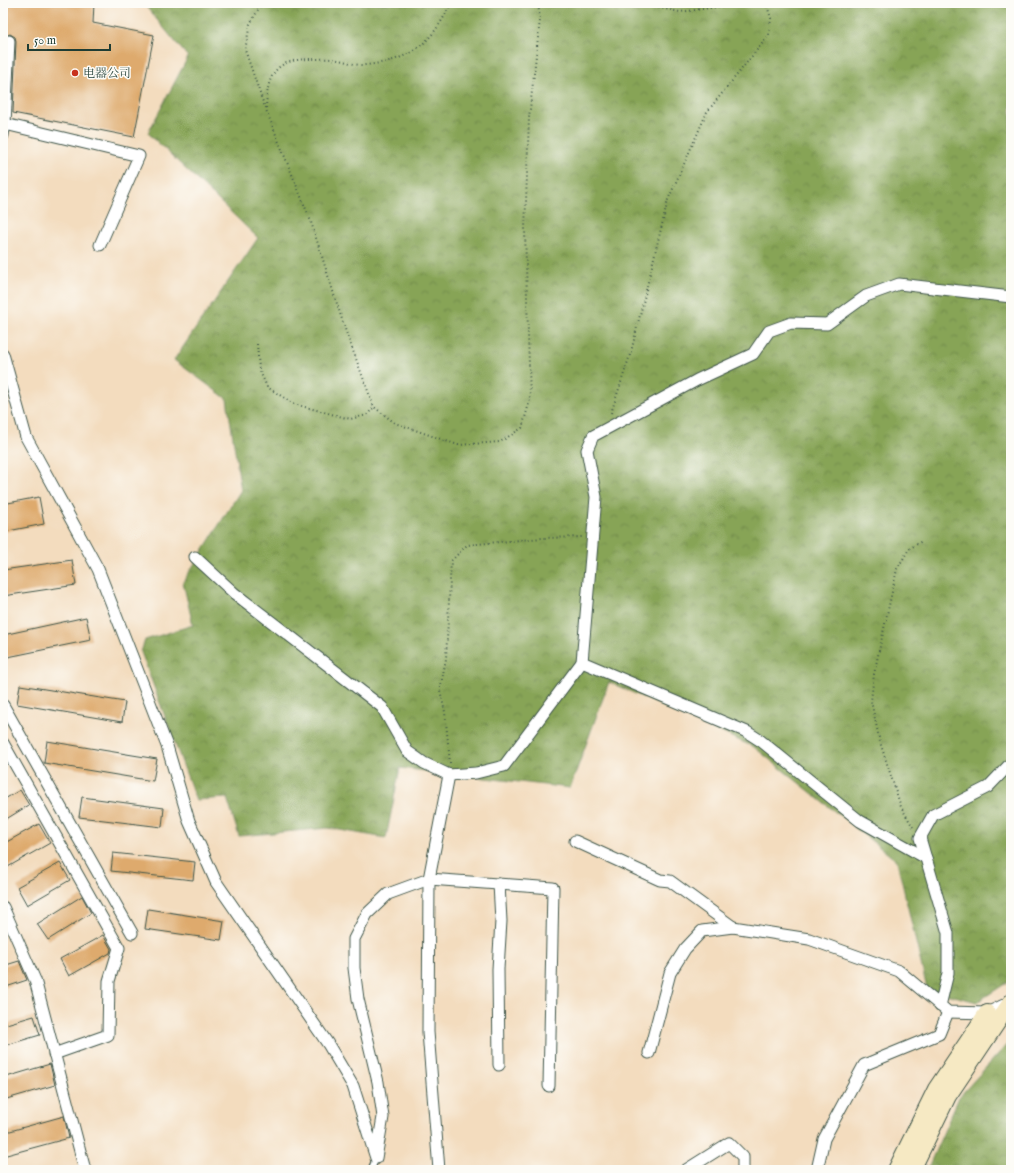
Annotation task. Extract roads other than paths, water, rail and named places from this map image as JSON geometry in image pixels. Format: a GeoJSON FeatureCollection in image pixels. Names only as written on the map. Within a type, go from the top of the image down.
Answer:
{"type":"FeatureCollection","features":[{"type":"Feature","properties":{"kind":"street"},"geometry":{"type":"LineString","coordinates":[[9,41],[4,129],[139,156],[100,245]]}},
{"type":"Feature","properties":{"kind":"street"},"geometry":{"type":"LineString","coordinates":[[194,557],[234,593],[382,707],[407,751],[424,763],[449,775],[476,773],[504,766],[582,662],[596,497],[587,450],[593,436],[697,380],[753,354],[769,331],[791,323],[828,324],[866,296],[899,284],[1011,297]]}},
{"type":"Feature","properties":{"kind":"street"},"geometry":{"type":"LineString","coordinates":[[3,354],[26,437],[98,569],[167,746],[189,821],[216,882],[328,1044],[353,1086],[376,1158]]}},
{"type":"Feature","properties":{"kind":"street"},"geometry":{"type":"LineString","coordinates":[[582,662],[746,732],[760,741],[860,821],[926,858]]}},
{"type":"Feature","properties":{"kind":"street"},"geometry":{"type":"LineString","coordinates":[[3,705],[132,933]]}},
{"type":"Feature","properties":{"kind":"street"},"geometry":{"type":"LineString","coordinates":[[3,743],[119,948],[109,981],[108,1035],[54,1054]]}},
{"type":"Feature","properties":{"kind":"street"},"geometry":{"type":"LineString","coordinates":[[816,1170],[824,1139],[864,1065],[940,1034],[948,973],[948,934],[920,838],[933,815],[988,787],[1011,763]]}},
{"type":"Feature","properties":{"kind":"street"},"geometry":{"type":"LineString","coordinates":[[438,1170],[428,1032],[429,879],[449,775]]}},
{"type":"Feature","properties":{"kind":"street"},"geometry":{"type":"LineString","coordinates":[[575,841],[660,880],[670,881],[733,927]]}},
{"type":"Feature","properties":{"kind":"street"},"geometry":{"type":"LineString","coordinates":[[376,1158],[383,1117],[378,1082],[358,999],[354,968],[354,939],[366,914],[388,894],[429,879],[553,888],[549,1086]]}},
{"type":"Feature","properties":{"kind":"street"},"geometry":{"type":"LineString","coordinates":[[498,884],[500,921],[498,969],[499,1065]]}},
{"type":"Feature","properties":{"kind":"street"},"geometry":{"type":"LineString","coordinates":[[3,907],[35,980],[85,1170]]}},
{"type":"Feature","properties":{"kind":"street"},"geometry":{"type":"LineString","coordinates":[[648,1053],[670,973],[685,949],[702,931],[733,927],[809,939],[898,971],[944,1009],[987,1013],[1011,1002]]}},
{"type":"Feature","properties":{"kind":"street"},"geometry":{"type":"LineString","coordinates":[[912,1170],[948,1096],[1011,1002]]}},
{"type":"Feature","properties":{"kind":"street"},"geometry":{"type":"LineString","coordinates":[[896,1170],[936,1089],[987,1013]]}},
{"type":"Feature","properties":{"kind":"street"},"geometry":{"type":"LineString","coordinates":[[686,1170],[729,1144],[743,1157],[743,1170]]}},
{"type":"Feature","properties":{"kind":"lane"},"geometry":{"type":"LineString","coordinates":[[372,1170],[376,1158]]}},
{"type":"Feature","properties":{"kind":"place","name":"电器公司"},"geometry":{"type":"Point","coordinates":[75,73]}}]}
